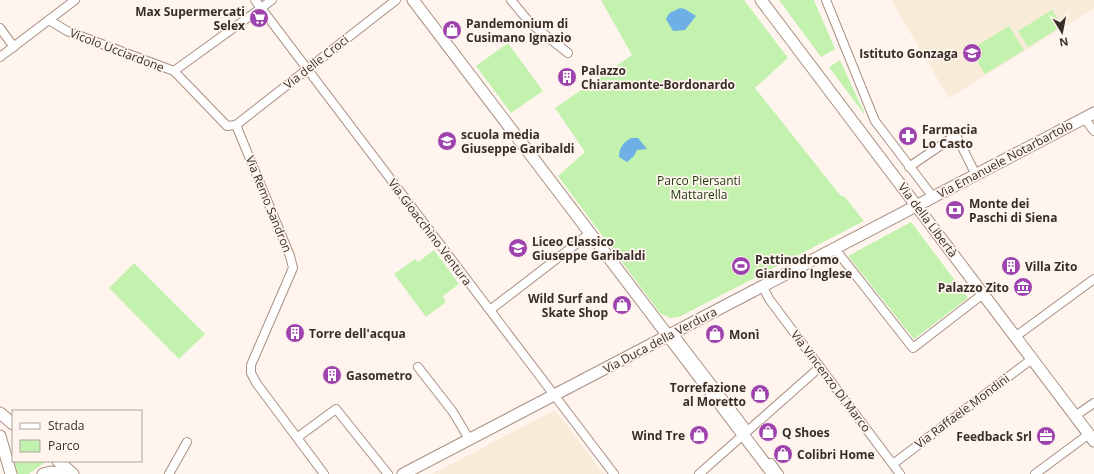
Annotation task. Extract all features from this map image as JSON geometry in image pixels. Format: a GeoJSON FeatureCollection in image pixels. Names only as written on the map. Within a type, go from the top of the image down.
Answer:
{"type":"FeatureCollection","features":[{"type":"Feature","properties":{"kind":"street"},"geometry":{"type":"LineString","coordinates":[[0,57],[75,0]]}},
{"type":"Feature","properties":{"kind":"street","name":"Via Gioacchino Ventura"},"geometry":{"type":"LineString","coordinates":[[254,0],[614,474]]}},
{"type":"Feature","properties":{"kind":"street"},"geometry":{"type":"LineString","coordinates":[[174,71],[272,0]]}},
{"type":"Feature","properties":{"kind":"street","name":"Via delle Croci"},"geometry":{"type":"LineString","coordinates":[[236,125],[396,0]]}},
{"type":"Feature","properties":{"kind":"street"},"geometry":{"type":"LineString","coordinates":[[413,0],[589,234],[670,334],[773,474]]}},
{"type":"Feature","properties":{"kind":"street"},"geometry":{"type":"LineString","coordinates":[[511,0],[530,23],[568,53]]}},
{"type":"Feature","properties":{"kind":"street","name":"Via della Libertà"},"geometry":{"type":"LineString","coordinates":[[761,0],[1091,437]]}},
{"type":"Feature","properties":{"kind":"street"},"geometry":{"type":"LineString","coordinates":[[826,0],[875,121],[933,197]]}},
{"type":"Feature","properties":{"kind":"street","name":"Vicolo Ucciardone"},"geometry":{"type":"LineString","coordinates":[[49,20],[67,31],[174,71],[227,126],[236,125]]}},
{"type":"Feature","properties":{"kind":"street"},"geometry":{"type":"LineString","coordinates":[[0,28],[14,47]]}},
{"type":"Feature","properties":{"kind":"street"},"geometry":{"type":"LineString","coordinates":[[1089,115],[1094,131]]}},
{"type":"Feature","properties":{"kind":"street","name":"Via Emanuele Notarbartolo"},"geometry":{"type":"LineString","coordinates":[[917,206],[1089,115]]}},
{"type":"Feature","properties":{"kind":"street","name":"Via Remo Sandron"},"geometry":{"type":"LineString","coordinates":[[236,125],[290,256],[293,268],[259,344],[251,366],[251,373],[257,384],[298,437]]}},
{"type":"Feature","properties":{"kind":"street"},"geometry":{"type":"LineString","coordinates":[[909,167],[956,135],[976,174]]}},
{"type":"Feature","properties":{"kind":"street","name":"Via Duca della Verdura"},"geometry":{"type":"LineString","coordinates":[[403,474],[917,206]]}},
{"type":"Feature","properties":{"kind":"street"},"geometry":{"type":"LineString","coordinates":[[490,310],[589,234]]}},
{"type":"Feature","properties":{"kind":"street"},"geometry":{"type":"LineString","coordinates":[[835,249],[913,348],[983,294]]}},
{"type":"Feature","properties":{"kind":"street"},"geometry":{"type":"LineString","coordinates":[[1015,337],[1094,279]]}},
{"type":"Feature","properties":{"kind":"street","name":"Via Vincenzo Di Marco"},"geometry":{"type":"LineString","coordinates":[[763,286],[769,299],[900,474]]}},
{"type":"Feature","properties":{"kind":"street","name":"Via Raffaele Mondini"},"geometry":{"type":"LineString","coordinates":[[893,464],[1032,359]]}},
{"type":"Feature","properties":{"kind":"street"},"geometry":{"type":"LineString","coordinates":[[418,367],[453,412],[469,440]]}},
{"type":"Feature","properties":{"kind":"street"},"geometry":{"type":"LineString","coordinates":[[699,474],[820,367]]}},
{"type":"Feature","properties":{"kind":"street"},"geometry":{"type":"LineString","coordinates":[[1075,416],[1094,402]]}},
{"type":"Feature","properties":{"kind":"street"},"geometry":{"type":"LineString","coordinates":[[324,474],[298,437],[336,409],[388,474]]}},
{"type":"Feature","properties":{"kind":"street"},"geometry":{"type":"LineString","coordinates":[[0,413],[12,423]]}},
{"type":"Feature","properties":{"kind":"street"},"geometry":{"type":"LineString","coordinates":[[745,434],[780,474]]}},
{"type":"Feature","properties":{"kind":"street"},"geometry":{"type":"LineString","coordinates":[[1035,474],[1091,437]]}},
{"type":"Feature","properties":{"kind":"street"},"geometry":{"type":"LineString","coordinates":[[1,438],[11,474]]}},
{"type":"Feature","properties":{"kind":"street"},"geometry":{"type":"LineString","coordinates":[[169,474],[188,442]]}},
{"type":"Feature","properties":{"kind":"street"},"geometry":{"type":"LineString","coordinates":[[59,462],[73,474]]}},
{"type":"Feature","properties":{"kind":"street"},"geometry":{"type":"LineString","coordinates":[[43,474],[51,472],[67,474]]}},
{"type":"Feature","properties":{"kind":"shaded area","name":"Istituto Gonzaga"},"geometry":{"type":"Polygon","coordinates":[[[891,0],[1094,0],[1094,8],[949,98],[891,0]]]}},
{"type":"Feature","properties":{"kind":"shaded area"},"geometry":{"type":"Polygon","coordinates":[[[555,410],[604,474],[432,474],[555,410]]]}},
{"type":"Feature","properties":{"kind":"green space","name":"Parco Piersanti Mattarella"},"geometry":{"type":"Polygon","coordinates":[[[601,0],[744,0],[788,58],[755,88],[840,195],[845,197],[864,221],[679,317],[670,318],[660,313],[558,176],[585,152],[555,108],[632,55],[601,0]]]}},
{"type":"Feature","properties":{"kind":"green space"},"geometry":{"type":"Polygon","coordinates":[[[779,0],[814,0],[835,49],[821,57],[779,0]]]}},
{"type":"Feature","properties":{"kind":"green space"},"geometry":{"type":"Polygon","coordinates":[[[1052,10],[1062,26],[1028,47],[1018,31],[1052,10]]]}},
{"type":"Feature","properties":{"kind":"green space"},"geometry":{"type":"Polygon","coordinates":[[[1009,26],[1024,50],[985,74],[970,50],[1009,26]]]}},
{"type":"Feature","properties":{"kind":"green space"},"geometry":{"type":"Polygon","coordinates":[[[508,43],[543,91],[511,113],[476,66],[508,43]]]}},
{"type":"Feature","properties":{"kind":"green space"},"geometry":{"type":"Polygon","coordinates":[[[840,60],[864,112],[864,114],[829,67],[840,60]]]}},
{"type":"Feature","properties":{"kind":"green space"},"geometry":{"type":"Polygon","coordinates":[[[911,222],[968,298],[914,339],[848,256],[911,222]]]}},
{"type":"Feature","properties":{"kind":"green space"},"geometry":{"type":"Polygon","coordinates":[[[434,250],[459,284],[443,296],[446,302],[426,317],[394,274],[415,259],[418,262],[434,250]]]}},
{"type":"Feature","properties":{"kind":"green space"},"geometry":{"type":"Polygon","coordinates":[[[134,263],[205,334],[179,359],[109,288],[134,263]]]}},
{"type":"Feature","properties":{"kind":"green space"},"geometry":{"type":"Polygon","coordinates":[[[14,462],[44,463],[29,474],[18,474],[14,462]]]}},
{"type":"Feature","properties":{"kind":"water"},"geometry":{"type":"Polygon","coordinates":[[[680,8],[685,9],[696,16],[685,30],[673,31],[666,19],[670,13],[680,8]]]}},
{"type":"Feature","properties":{"kind":"water"},"geometry":{"type":"Polygon","coordinates":[[[631,138],[638,138],[647,149],[637,150],[634,156],[627,162],[619,157],[619,154],[622,146],[631,138]]]}},
{"type":"Feature","properties":{"kind":"place","name":"Max Supermercati Selex"},"geometry":{"type":"Point","coordinates":[259,18]}},
{"type":"Feature","properties":{"kind":"place","name":"Pandemonium di Cusimano Ignazio"},"geometry":{"type":"Point","coordinates":[452,30]}},
{"type":"Feature","properties":{"kind":"place","name":"Istituto Gonzaga"},"geometry":{"type":"Point","coordinates":[972,53]}},
{"type":"Feature","properties":{"kind":"place","name":"Palazzo Chiaramonte-Bordonardo"},"geometry":{"type":"Point","coordinates":[567,77]}},
{"type":"Feature","properties":{"kind":"place","name":"Farmacia Lo Casto"},"geometry":{"type":"Point","coordinates":[908,136]}},
{"type":"Feature","properties":{"kind":"place","name":"scuola media Giuseppe Garibaldi"},"geometry":{"type":"Point","coordinates":[447,141]}},
{"type":"Feature","properties":{"kind":"place","name":"Monte dei Paschi di Siena"},"geometry":{"type":"Point","coordinates":[955,210]}},
{"type":"Feature","properties":{"kind":"place","name":"Liceo Classico Giuseppe Garibaldi"},"geometry":{"type":"Point","coordinates":[518,248]}},
{"type":"Feature","properties":{"kind":"place","name":"Pattinodromo Giardino Inglese"},"geometry":{"type":"Point","coordinates":[741,266]}},
{"type":"Feature","properties":{"kind":"place","name":"Villa Zito"},"geometry":{"type":"Point","coordinates":[1011,266]}},
{"type":"Feature","properties":{"kind":"place","name":"Palazzo Zito"},"geometry":{"type":"Point","coordinates":[1023,287]}},
{"type":"Feature","properties":{"kind":"place","name":"Wild Surf and Skate Shop"},"geometry":{"type":"Point","coordinates":[622,305]}},
{"type":"Feature","properties":{"kind":"place","name":"Torre dell'acqua"},"geometry":{"type":"Point","coordinates":[295,333]}},
{"type":"Feature","properties":{"kind":"place","name":"Monì"},"geometry":{"type":"Point","coordinates":[715,334]}},
{"type":"Feature","properties":{"kind":"place","name":"Gasometro"},"geometry":{"type":"Point","coordinates":[332,375]}},
{"type":"Feature","properties":{"kind":"place","name":"Torrefazione al Moretto"},"geometry":{"type":"Point","coordinates":[760,394]}},
{"type":"Feature","properties":{"kind":"place","name":"Q Shoes"},"geometry":{"type":"Point","coordinates":[768,432]}},
{"type":"Feature","properties":{"kind":"place","name":"Wind Tre"},"geometry":{"type":"Point","coordinates":[699,435]}},
{"type":"Feature","properties":{"kind":"place","name":"Feedback Srl"},"geometry":{"type":"Point","coordinates":[1046,436]}},
{"type":"Feature","properties":{"kind":"place","name":"Colibri Home"},"geometry":{"type":"Point","coordinates":[783,454]}}]}
